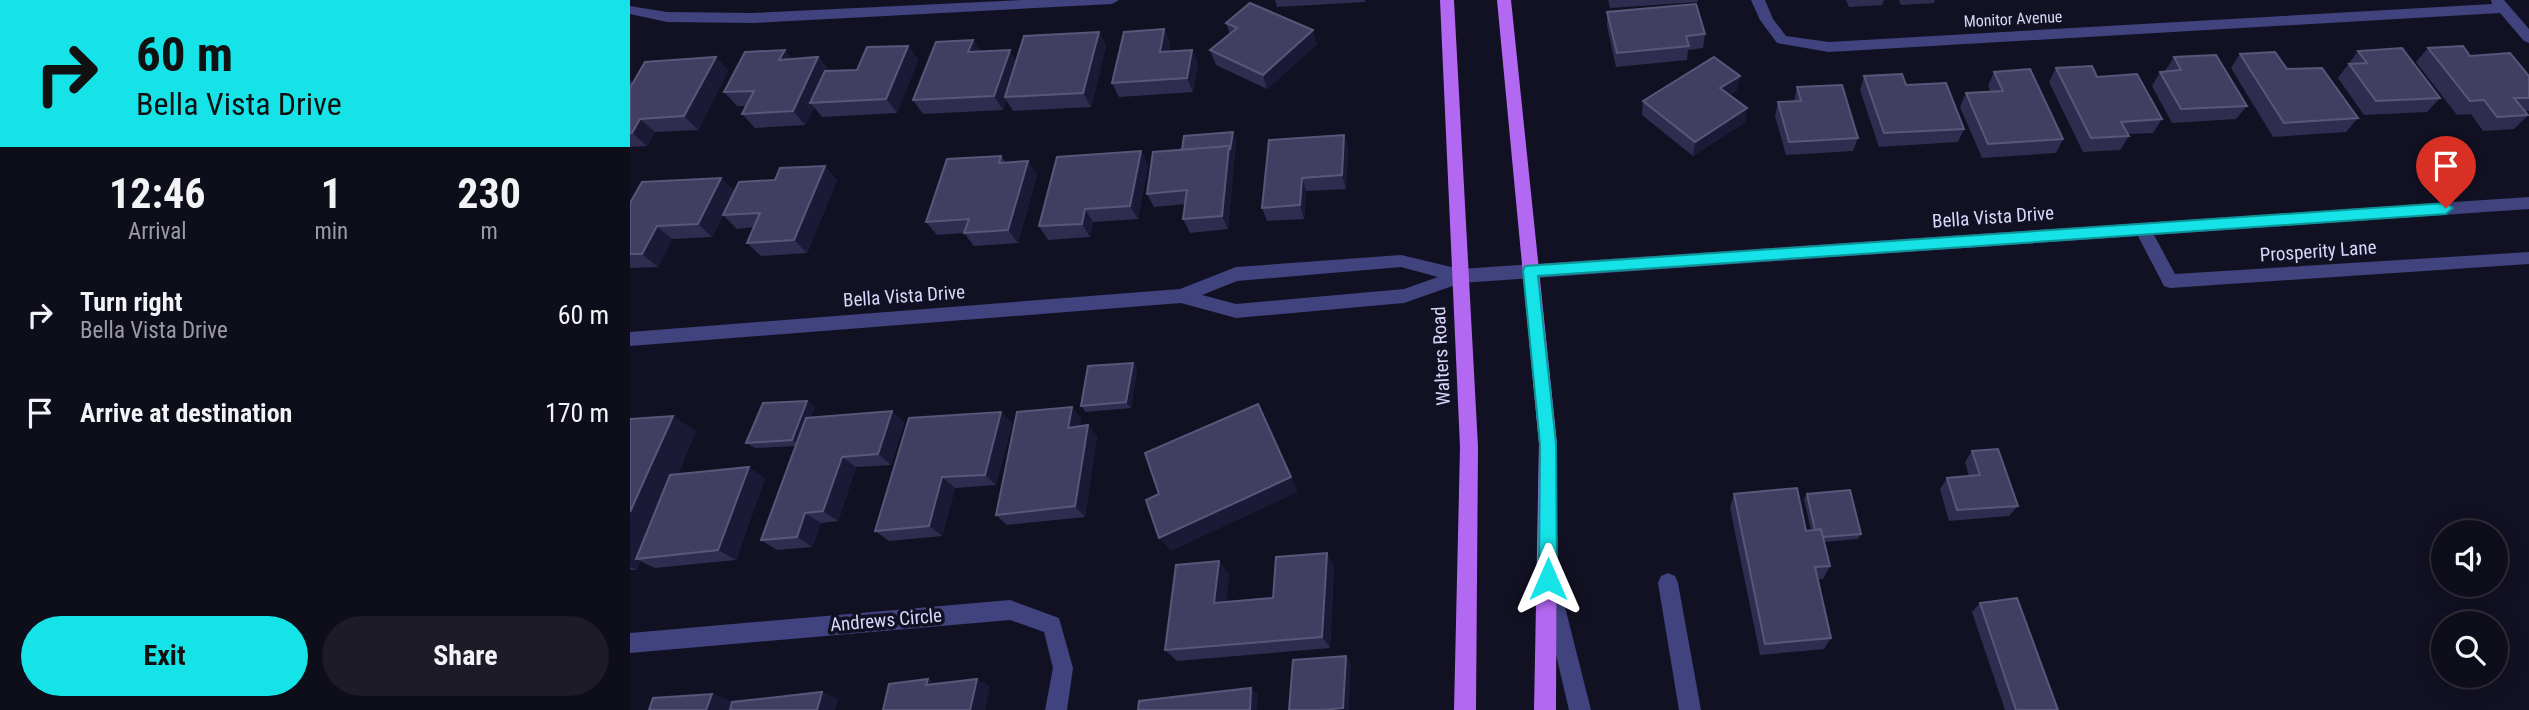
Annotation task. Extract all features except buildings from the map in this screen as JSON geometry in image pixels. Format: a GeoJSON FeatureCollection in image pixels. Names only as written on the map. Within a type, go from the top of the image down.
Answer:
{"type":"FeatureCollection","features":[{"type":"Feature","properties":{"kind":"main road","name":"Walters Road"},"geometry":{"type":"LineString","coordinates":[[1447,0],[1469,447],[1465,710]]}},
{"type":"Feature","properties":{"kind":"main road"},"geometry":{"type":"LineString","coordinates":[[1504,0],[1548,444],[1545,710]]}},
{"type":"Feature","properties":{"kind":"street"},"geometry":{"type":"LineString","coordinates":[[630,10],[667,16],[753,19],[1112,0]]}},
{"type":"Feature","properties":{"kind":"street","name":"Monitor Avenue"},"geometry":{"type":"LineString","coordinates":[[1758,0],[1767,20],[1782,40],[1829,47],[2500,4]]}},
{"type":"Feature","properties":{"kind":"street"},"geometry":{"type":"LineString","coordinates":[[2500,4],[2529,38]]}},
{"type":"Feature","properties":{"kind":"street","name":"Bella Vista Drive"},"geometry":{"type":"LineString","coordinates":[[1181,296],[1236,311],[1404,296],[1460,276],[2529,203]]}},
{"type":"Feature","properties":{"kind":"street","name":"Prosperity Lane"},"geometry":{"type":"LineString","coordinates":[[2142,229],[2170,281],[2529,258]]}},
{"type":"Feature","properties":{"kind":"street","name":"Bella Vista Drive"},"geometry":{"type":"LineString","coordinates":[[630,339],[1181,296],[1236,274],[1401,261],[1460,276]]}},
{"type":"Feature","properties":{"kind":"street"},"geometry":{"type":"LineString","coordinates":[[1548,579],[1580,710]]}},
{"type":"Feature","properties":{"kind":"street"},"geometry":{"type":"LineString","coordinates":[[1668,583],[1690,710]]}},
{"type":"Feature","properties":{"kind":"street","name":"Andrews Circle"},"geometry":{"type":"LineString","coordinates":[[630,643],[1010,610],[1052,625],[1063,668],[1056,710]]}},
{"type":"Feature","properties":{"kind":"route"},"geometry":{"type":"LineString","coordinates":[[1548,579],[1548,444],[1530,271],[2446,208]]}}]}
